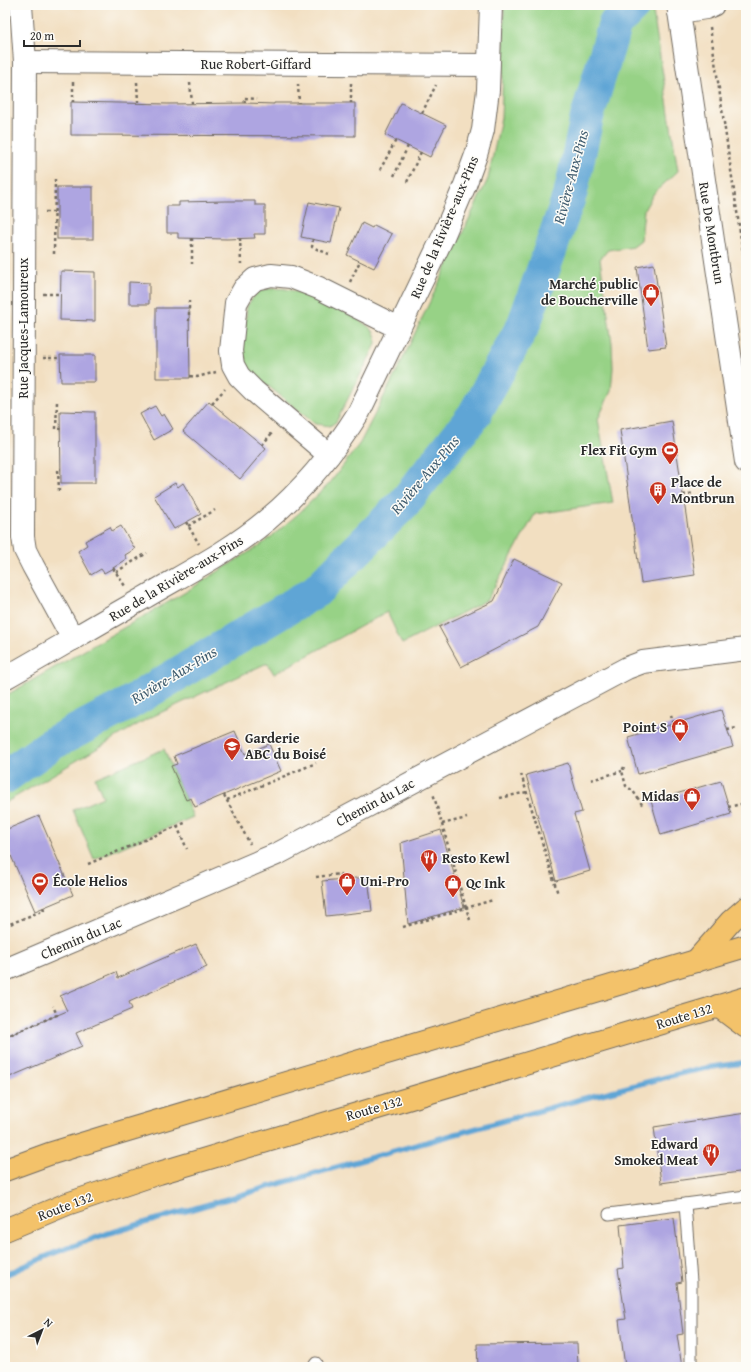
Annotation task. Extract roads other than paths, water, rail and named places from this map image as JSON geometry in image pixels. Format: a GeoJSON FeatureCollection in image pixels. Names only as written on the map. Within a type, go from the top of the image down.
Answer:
{"type":"FeatureCollection","features":[{"type":"Feature","properties":{"kind":"highway"},"geometry":{"type":"LineString","coordinates":[[696,961],[731,921],[746,908]]}},
{"type":"Feature","properties":{"kind":"highway"},"geometry":{"type":"LineString","coordinates":[[5,1170],[49,1154],[111,1135],[746,946]]}},
{"type":"Feature","properties":{"kind":"highway","name":"Route 132"},"geometry":{"type":"LineString","coordinates":[[5,1230],[67,1204],[160,1173],[746,998]]}},
{"type":"Feature","properties":{"kind":"highway"},"geometry":{"type":"LineString","coordinates":[[718,1006],[746,1027]]}},
{"type":"Feature","properties":{"kind":"street","name":"Rue Jacques-Lamoureux"},"geometry":{"type":"LineString","coordinates":[[21,5],[25,62],[23,537],[25,550],[73,639]]}},
{"type":"Feature","properties":{"kind":"street","name":"Rue de la Rivière-aux-Pins"},"geometry":{"type":"LineString","coordinates":[[5,678],[214,557],[250,532],[284,505],[329,455],[346,432],[359,412],[445,233],[476,155],[483,130],[488,90],[490,5]]}},
{"type":"Feature","properties":{"kind":"street"},"geometry":{"type":"LineString","coordinates":[[678,8],[706,8],[713,5]]}},
{"type":"Feature","properties":{"kind":"street","name":"Rue De Montbrun"},"geometry":{"type":"LineString","coordinates":[[678,8],[746,462]]}},
{"type":"Feature","properties":{"kind":"street","name":"Rue Robert-Giffard"},"geometry":{"type":"LineString","coordinates":[[25,62],[488,65]]}},
{"type":"Feature","properties":{"kind":"street"},"geometry":{"type":"LineString","coordinates":[[329,455],[254,391],[239,376],[233,365],[231,351],[236,303],[244,289],[255,279],[271,275],[291,277],[319,288],[399,328]]}},
{"type":"Feature","properties":{"kind":"street","name":"Chemin du Lac"},"geometry":{"type":"LineString","coordinates":[[5,970],[280,853],[627,668],[643,662],[746,648]]}},
{"type":"Feature","properties":{"kind":"lane"},"geometry":{"type":"LineString","coordinates":[[609,1214],[746,1196]]}},
{"type":"Feature","properties":{"kind":"lane"},"geometry":{"type":"LineString","coordinates":[[685,1204],[691,1282],[691,1367]]}},
{"type":"Feature","properties":{"kind":"waterway","name":"Rivière-Aux-Pins"},"geometry":{"type":"LineString","coordinates":[[5,777],[53,743],[126,705],[316,591],[404,503],[474,415],[524,324],[571,191],[587,117],[615,24],[634,5]]}},
{"type":"Feature","properties":{"kind":"waterway"},"geometry":{"type":"LineString","coordinates":[[5,1275],[54,1253],[106,1234],[330,1169],[578,1100],[682,1073],[742,1063]]}},
{"type":"Feature","properties":{"kind":"place","name":"Marché public de Boucherville"},"geometry":{"type":"Point","coordinates":[651,307]}},
{"type":"Feature","properties":{"kind":"place","name":"Flex Fit Gym"},"geometry":{"type":"Point","coordinates":[670,465]}},
{"type":"Feature","properties":{"kind":"place","name":"Place de Montbrun"},"geometry":{"type":"Point","coordinates":[658,505]}},
{"type":"Feature","properties":{"kind":"place","name":"Point S"},"geometry":{"type":"Point","coordinates":[680,742]}},
{"type":"Feature","properties":{"kind":"place","name":"Garderie ABC du Boisé"},"geometry":{"type":"Point","coordinates":[232,761]}},
{"type":"Feature","properties":{"kind":"place","name":"Midas"},"geometry":{"type":"Point","coordinates":[692,811]}},
{"type":"Feature","properties":{"kind":"place","name":"Resto Kewl"},"geometry":{"type":"Point","coordinates":[429,873]}},
{"type":"Feature","properties":{"kind":"place","name":"École Helios"},"geometry":{"type":"Point","coordinates":[40,896]}},
{"type":"Feature","properties":{"kind":"place","name":"Uni-Pro"},"geometry":{"type":"Point","coordinates":[347,896]}},
{"type":"Feature","properties":{"kind":"place","name":"Qc Ink"},"geometry":{"type":"Point","coordinates":[453,898]}},
{"type":"Feature","properties":{"kind":"place","name":"Edward Smoked Meat"},"geometry":{"type":"Point","coordinates":[711,1167]}}]}
